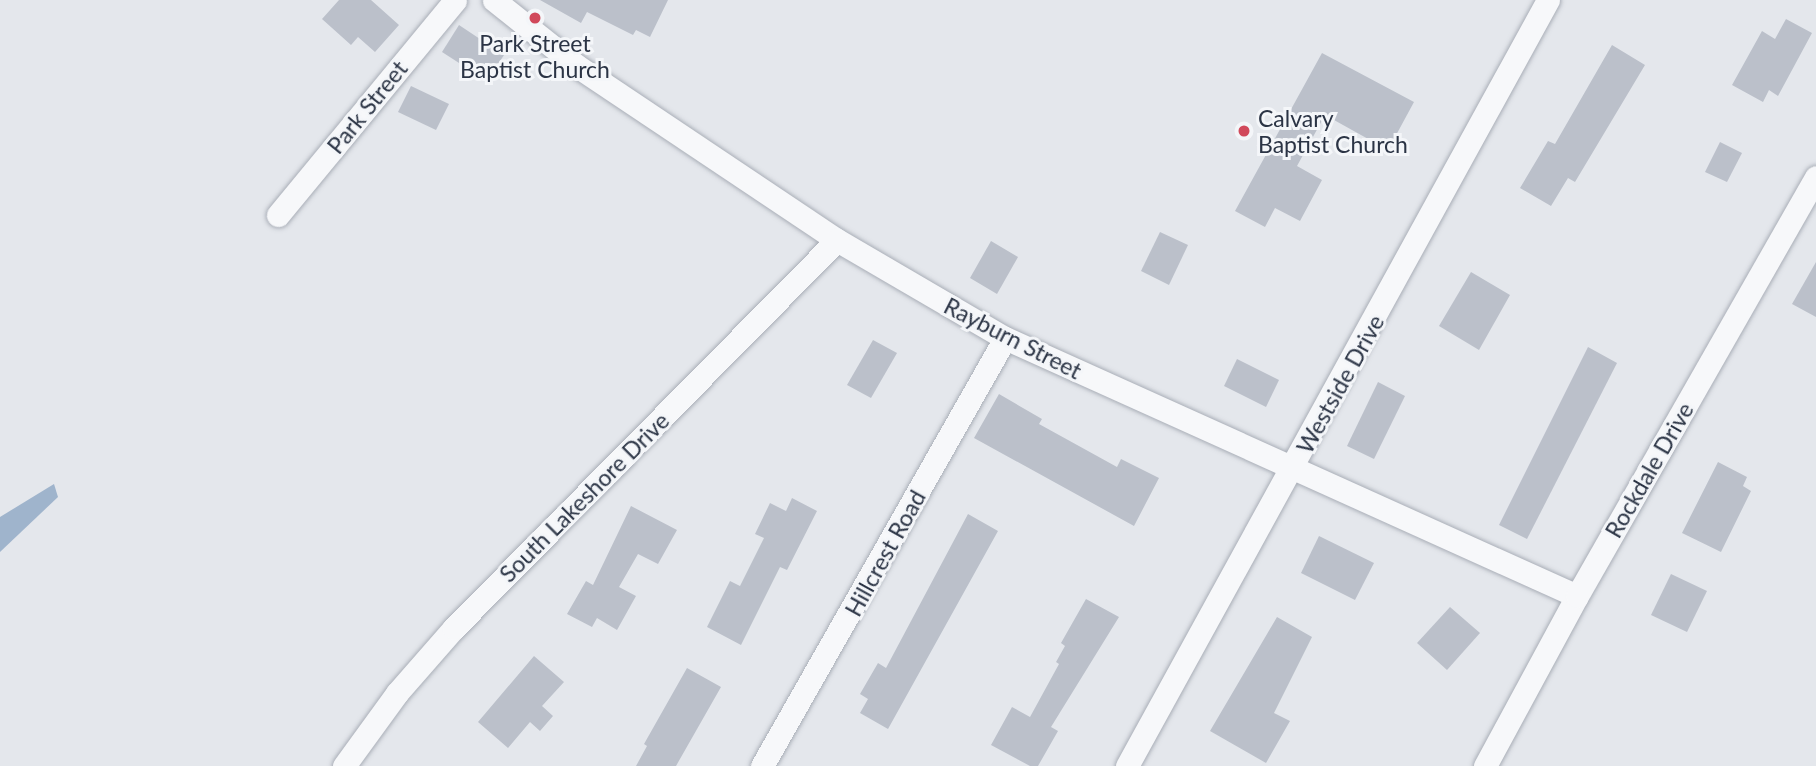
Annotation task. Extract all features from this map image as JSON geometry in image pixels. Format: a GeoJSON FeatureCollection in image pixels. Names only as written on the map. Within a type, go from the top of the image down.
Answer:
{"type":"FeatureCollection","features":[{"type":"Feature","properties":{"kind":"street","name":"Park Street"},"geometry":{"type":"LineString","coordinates":[[278,215],[455,0]]}},
{"type":"Feature","properties":{"kind":"street","name":"Rayburn Street"},"geometry":{"type":"LineString","coordinates":[[494,0],[577,66],[837,240],[1005,338],[1292,471],[1577,596]]}},
{"type":"Feature","properties":{"kind":"street","name":"Westside Drive"},"geometry":{"type":"LineString","coordinates":[[1127,766],[1292,471],[1548,0]]}},
{"type":"Feature","properties":{"kind":"street","name":"Rockdale Drive"},"geometry":{"type":"LineString","coordinates":[[1485,766],[1577,596],[1816,177]]}},
{"type":"Feature","properties":{"kind":"street","name":"South Lakeshore Drive"},"geometry":{"type":"LineString","coordinates":[[344,766],[397,693],[454,628],[837,240]]}},
{"type":"Feature","properties":{"kind":"street","name":"Hillcrest Road"},"geometry":{"type":"LineString","coordinates":[[762,766],[1005,338]]}},
{"type":"Feature","properties":{"kind":"water"},"geometry":{"type":"Polygon","coordinates":[[[54,484],[58,497],[0,552],[0,517],[54,484]]]}},
{"type":"Feature","properties":{"kind":"building"},"geometry":{"type":"Polygon","coordinates":[[[339,0],[371,0],[399,25],[375,52],[358,37],[351,45],[322,19],[339,0]]]}},
{"type":"Feature","properties":{"kind":"building"},"geometry":{"type":"Polygon","coordinates":[[[540,0],[668,0],[650,37],[636,30],[633,35],[587,12],[581,23],[540,0]]]}},
{"type":"Feature","properties":{"kind":"building"},"geometry":{"type":"Polygon","coordinates":[[[1786,19],[1812,33],[1778,96],[1769,90],[1763,102],[1732,85],[1762,31],[1775,39],[1786,19]]]}},
{"type":"Feature","properties":{"kind":"building"},"geometry":{"type":"Polygon","coordinates":[[[459,25],[504,55],[487,81],[442,52],[459,25]]]}},
{"type":"Feature","properties":{"kind":"building"},"geometry":{"type":"Polygon","coordinates":[[[1612,45],[1645,65],[1575,182],[1568,178],[1551,206],[1520,188],[1548,141],[1555,144],[1612,45]]]}},
{"type":"Feature","properties":{"kind":"building"},"geometry":{"type":"Polygon","coordinates":[[[1322,53],[1414,102],[1388,150],[1325,115],[1297,166],[1322,180],[1300,221],[1275,208],[1265,227],[1235,211],[1322,53]]]}},
{"type":"Feature","properties":{"kind":"building"},"geometry":{"type":"Polygon","coordinates":[[[411,86],[449,104],[436,130],[398,112],[411,86]]]}},
{"type":"Feature","properties":{"kind":"building"},"geometry":{"type":"Polygon","coordinates":[[[1720,142],[1742,153],[1727,182],[1705,172],[1720,142]]]}},
{"type":"Feature","properties":{"kind":"building"},"geometry":{"type":"Polygon","coordinates":[[[1160,232],[1188,245],[1169,285],[1141,271],[1160,232]]]}},
{"type":"Feature","properties":{"kind":"building"},"geometry":{"type":"Polygon","coordinates":[[[991,241],[1018,257],[997,294],[970,278],[991,241]]]}},
{"type":"Feature","properties":{"kind":"building"},"geometry":{"type":"Polygon","coordinates":[[[1816,262],[1816,317],[1792,304],[1816,262]]]}},
{"type":"Feature","properties":{"kind":"building"},"geometry":{"type":"Polygon","coordinates":[[[1471,272],[1510,295],[1479,350],[1439,326],[1471,272]]]}},
{"type":"Feature","properties":{"kind":"building"},"geometry":{"type":"Polygon","coordinates":[[[873,340],[897,353],[871,398],[847,385],[873,340]]]}},
{"type":"Feature","properties":{"kind":"building"},"geometry":{"type":"Polygon","coordinates":[[[1588,347],[1617,363],[1527,539],[1499,525],[1588,347]]]}},
{"type":"Feature","properties":{"kind":"building"},"geometry":{"type":"Polygon","coordinates":[[[1237,359],[1279,380],[1266,407],[1224,386],[1237,359]]]}},
{"type":"Feature","properties":{"kind":"building"},"geometry":{"type":"Polygon","coordinates":[[[1378,382],[1405,396],[1374,459],[1347,446],[1378,382]]]}},
{"type":"Feature","properties":{"kind":"building"},"geometry":{"type":"Polygon","coordinates":[[[999,394],[1042,419],[1039,424],[1117,467],[1121,459],[1159,478],[1134,526],[974,438],[999,394]]]}},
{"type":"Feature","properties":{"kind":"building"},"geometry":{"type":"Polygon","coordinates":[[[1718,462],[1747,477],[1743,486],[1751,491],[1721,552],[1682,533],[1718,462]]]}},
{"type":"Feature","properties":{"kind":"building"},"geometry":{"type":"Polygon","coordinates":[[[792,498],[817,511],[787,570],[780,567],[741,645],[707,627],[730,581],[740,586],[764,538],[755,534],[770,503],[786,511],[792,498]]]}},
{"type":"Feature","properties":{"kind":"building"},"geometry":{"type":"Polygon","coordinates":[[[631,506],[677,530],[658,564],[638,554],[619,587],[636,596],[617,630],[597,618],[592,627],[567,614],[586,581],[593,585],[631,506]]]}},
{"type":"Feature","properties":{"kind":"building"},"geometry":{"type":"Polygon","coordinates":[[[968,514],[998,531],[888,729],[860,713],[868,699],[860,694],[878,663],[886,668],[968,514]]]}},
{"type":"Feature","properties":{"kind":"building"},"geometry":{"type":"Polygon","coordinates":[[[1319,536],[1374,563],[1355,600],[1301,573],[1319,536]]]}},
{"type":"Feature","properties":{"kind":"building"},"geometry":{"type":"Polygon","coordinates":[[[1671,574],[1707,591],[1687,632],[1651,615],[1671,574]]]}},
{"type":"Feature","properties":{"kind":"building"},"geometry":{"type":"Polygon","coordinates":[[[1086,599],[1119,617],[1051,727],[1058,731],[1038,766],[1030,766],[991,745],[1012,707],[1030,717],[1059,664],[1056,662],[1065,646],[1061,643],[1086,599]]]}},
{"type":"Feature","properties":{"kind":"building"},"geometry":{"type":"Polygon","coordinates":[[[1450,607],[1480,633],[1447,670],[1417,643],[1450,607]]]}},
{"type":"Feature","properties":{"kind":"building"},"geometry":{"type":"Polygon","coordinates":[[[1277,617],[1312,637],[1274,713],[1290,721],[1266,763],[1210,731],[1277,617]]]}},
{"type":"Feature","properties":{"kind":"building"},"geometry":{"type":"Polygon","coordinates":[[[534,656],[564,682],[542,706],[553,716],[540,731],[530,722],[508,748],[478,722],[534,656]]]}},
{"type":"Feature","properties":{"kind":"building"},"geometry":{"type":"Polygon","coordinates":[[[687,668],[721,687],[676,766],[636,766],[647,746],[644,744],[687,668]]]}},
{"type":"Feature","properties":{"kind":"place","name":"Park Street Baptist Church"},"geometry":{"type":"Point","coordinates":[535,18]}},
{"type":"Feature","properties":{"kind":"place","name":"Calvary Baptist Church"},"geometry":{"type":"Point","coordinates":[1244,131]}}]}
